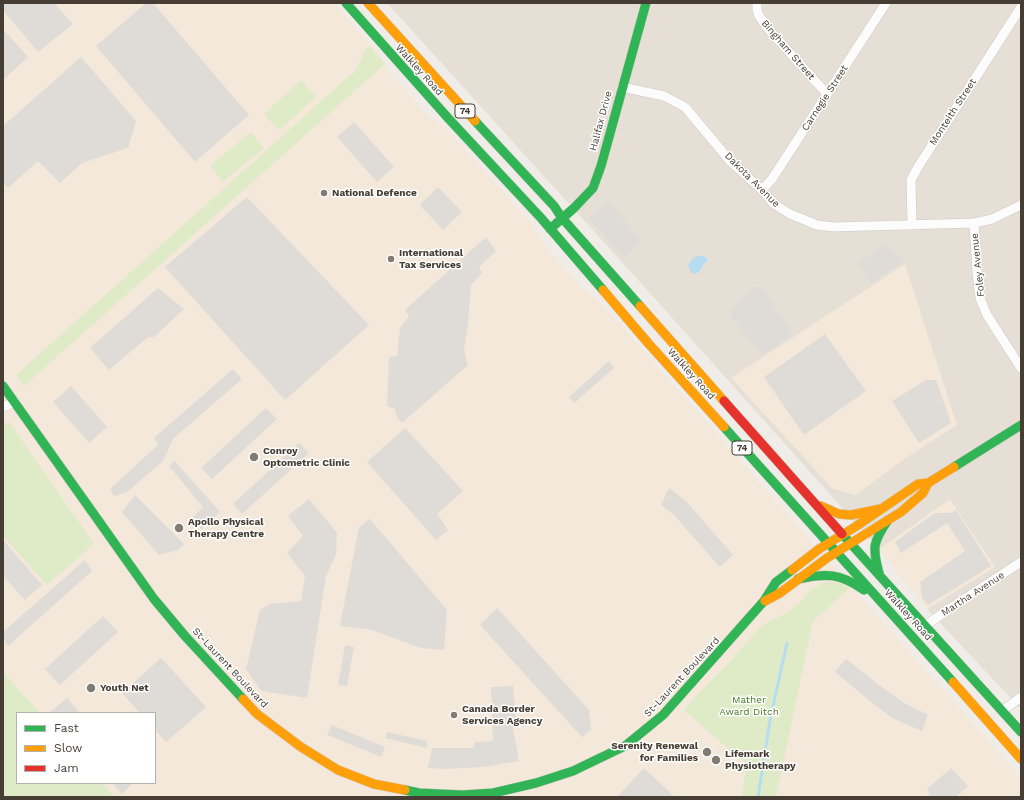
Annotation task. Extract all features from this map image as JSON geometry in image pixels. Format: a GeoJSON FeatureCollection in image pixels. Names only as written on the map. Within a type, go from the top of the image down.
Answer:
{"type":"FeatureCollection","features":[{"type":"Feature","properties":{"kind":"main road","name":"Walkley Road"},"geometry":{"type":"LineString","coordinates":[[346,3],[448,118],[550,229],[648,343],[1021,759]]}},
{"type":"Feature","properties":{"kind":"main road","name":"Walkley Road"},"geometry":{"type":"LineString","coordinates":[[368,3],[554,206],[562,218],[880,577],[1021,732]]}},
{"type":"Feature","properties":{"kind":"main road","name":"Halifax Drive"},"geometry":{"type":"LineString","coordinates":[[550,229],[593,188],[601,166],[646,3]]}},
{"type":"Feature","properties":{"kind":"main road"},"geometry":{"type":"LineString","coordinates":[[394,57],[405,44]]}},
{"type":"Feature","properties":{"kind":"main road"},"geometry":{"type":"LineString","coordinates":[[448,118],[461,106]]}},
{"type":"Feature","properties":{"kind":"main road","name":"St-Laurent Boulevard"},"geometry":{"type":"LineString","coordinates":[[3,386],[154,599],[185,636],[257,714],[301,747],[338,770],[374,784],[419,793],[462,795],[492,793],[536,783],[579,768],[625,746],[663,715],[764,601],[776,582],[828,542],[843,534],[918,484],[928,483],[1021,425]]}},
{"type":"Feature","properties":{"kind":"main road"},"geometry":{"type":"LineString","coordinates":[[713,416],[726,403]]}},
{"type":"Feature","properties":{"kind":"main road","name":"St-Laurent Boulevard"},"geometry":{"type":"LineString","coordinates":[[764,601],[780,593],[837,552],[914,502],[923,494],[928,483]]}},
{"type":"Feature","properties":{"kind":"main road"},"geometry":{"type":"LineString","coordinates":[[816,504],[839,514],[851,515],[880,509]]}},
{"type":"Feature","properties":{"kind":"main road"},"geometry":{"type":"LineString","coordinates":[[880,577],[875,559],[874,545],[879,533],[888,520]]}},
{"type":"Feature","properties":{"kind":"main road"},"geometry":{"type":"LineString","coordinates":[[798,579],[818,575],[841,576],[851,581],[882,603]]}},
{"type":"Feature","properties":{"kind":"street","name":"Bingham Street"},"geometry":{"type":"LineString","coordinates":[[757,3],[759,16],[770,31],[827,94]]}},
{"type":"Feature","properties":{"kind":"street","name":"Carnegie Street"},"geometry":{"type":"LineString","coordinates":[[762,190],[772,179],[886,3]]}},
{"type":"Feature","properties":{"kind":"street","name":"Monteith Street"},"geometry":{"type":"LineString","coordinates":[[912,225],[911,180],[1021,7]]}},
{"type":"Feature","properties":{"kind":"street","name":"Dakota Avenue"},"geometry":{"type":"LineString","coordinates":[[622,88],[664,96],[685,107],[731,162],[762,190],[774,204],[790,214],[817,225],[834,227],[974,223],[992,220],[1021,205]]}},
{"type":"Feature","properties":{"kind":"street","name":"Foley Avenue"},"geometry":{"type":"LineString","coordinates":[[974,223],[980,298],[987,316],[1021,368]]}},
{"type":"Feature","properties":{"kind":"street"},"geometry":{"type":"LineString","coordinates":[[3,407],[15,402]]}},
{"type":"Feature","properties":{"kind":"street","name":"Martha Avenue"},"geometry":{"type":"LineString","coordinates":[[925,626],[1021,562]]}},
{"type":"Feature","properties":{"kind":"street"},"geometry":{"type":"LineString","coordinates":[[1002,711],[1021,697]]}},
{"type":"Feature","properties":{"kind":"shaded area"},"geometry":{"type":"Polygon","coordinates":[[[3,3],[334,3],[378,53],[391,74],[425,112],[450,133],[532,224],[548,249],[582,288],[596,298],[649,357],[1021,778],[1021,797],[115,797],[103,784],[156,784],[156,712],[39,712],[3,672],[3,3]]]}},
{"type":"Feature","properties":{"kind":"shaded area"},"geometry":{"type":"Polygon","coordinates":[[[3,3],[54,3],[73,24],[38,52],[3,10],[3,3]]]}},
{"type":"Feature","properties":{"kind":"shaded area"},"geometry":{"type":"Polygon","coordinates":[[[146,3],[153,3],[249,115],[195,162],[96,46],[146,3]]]}},
{"type":"Feature","properties":{"kind":"shaded area"},"geometry":{"type":"Polygon","coordinates":[[[387,3],[1021,3],[1021,709],[927,609],[879,549],[387,3]]]}},
{"type":"Feature","properties":{"kind":"shaded area"},"geometry":{"type":"Polygon","coordinates":[[[3,29],[28,57],[3,80],[3,29]]]}},
{"type":"Feature","properties":{"kind":"shaded area"},"geometry":{"type":"Polygon","coordinates":[[[81,57],[136,121],[128,148],[82,163],[60,183],[38,161],[8,188],[3,182],[3,126],[81,57]]]}},
{"type":"Feature","properties":{"kind":"shaded area"},"geometry":{"type":"Polygon","coordinates":[[[354,122],[394,167],[377,182],[337,137],[354,122]]]}},
{"type":"Feature","properties":{"kind":"shaded area"},"geometry":{"type":"Polygon","coordinates":[[[438,187],[462,212],[443,230],[420,205],[438,187]]]}},
{"type":"Feature","properties":{"kind":"shaded area"},"geometry":{"type":"Polygon","coordinates":[[[247,197],[369,325],[285,400],[165,267],[247,197]]]}},
{"type":"Feature","properties":{"kind":"shaded area"},"geometry":{"type":"Polygon","coordinates":[[[609,202],[642,241],[623,257],[589,218],[609,202]]]}},
{"type":"Feature","properties":{"kind":"shaded area"},"geometry":{"type":"Polygon","coordinates":[[[486,237],[496,251],[479,267],[482,273],[471,285],[464,350],[468,365],[402,423],[397,418],[395,409],[387,406],[389,357],[397,356],[400,328],[409,316],[405,310],[486,237]]]}},
{"type":"Feature","properties":{"kind":"shaded area"},"geometry":{"type":"Polygon","coordinates":[[[885,245],[898,254],[902,262],[871,284],[858,263],[885,245]]]}},
{"type":"Feature","properties":{"kind":"shaded area"},"geometry":{"type":"Polygon","coordinates":[[[905,264],[957,425],[909,456],[855,495],[833,489],[731,378],[905,264]]]}},
{"type":"Feature","properties":{"kind":"shaded area"},"geometry":{"type":"Polygon","coordinates":[[[753,287],[761,287],[793,334],[763,355],[732,319],[731,309],[753,287]]]}},
{"type":"Feature","properties":{"kind":"shaded area"},"geometry":{"type":"Polygon","coordinates":[[[158,288],[184,309],[154,337],[148,337],[109,370],[90,348],[158,288]]]}},
{"type":"Feature","properties":{"kind":"shaded area"},"geometry":{"type":"Polygon","coordinates":[[[825,334],[866,391],[804,435],[764,377],[825,334]]]}},
{"type":"Feature","properties":{"kind":"shaded area"},"geometry":{"type":"Polygon","coordinates":[[[609,361],[614,368],[574,403],[569,397],[609,361]]]}},
{"type":"Feature","properties":{"kind":"shaded area"},"geometry":{"type":"Polygon","coordinates":[[[233,369],[242,379],[173,439],[163,461],[127,492],[114,496],[110,489],[158,445],[154,438],[233,369]]]}},
{"type":"Feature","properties":{"kind":"shaded area"},"geometry":{"type":"Polygon","coordinates":[[[926,380],[936,380],[951,423],[919,443],[892,401],[926,380]]]}},
{"type":"Feature","properties":{"kind":"shaded area"},"geometry":{"type":"Polygon","coordinates":[[[71,386],[107,427],[89,443],[53,402],[71,386]]]}},
{"type":"Feature","properties":{"kind":"shaded area"},"geometry":{"type":"Polygon","coordinates":[[[266,408],[277,419],[212,479],[201,468],[266,408]]]}},
{"type":"Feature","properties":{"kind":"shaded area"},"geometry":{"type":"Polygon","coordinates":[[[405,428],[463,491],[437,514],[448,530],[436,540],[367,462],[405,428]]]}},
{"type":"Feature","properties":{"kind":"shaded area"},"geometry":{"type":"Polygon","coordinates":[[[299,443],[309,453],[242,514],[233,504],[299,443]]]}},
{"type":"Feature","properties":{"kind":"shaded area"},"geometry":{"type":"Polygon","coordinates":[[[175,461],[220,512],[201,529],[191,519],[203,507],[169,466],[175,461]]]}},
{"type":"Feature","properties":{"kind":"shaded area"},"geometry":{"type":"Polygon","coordinates":[[[669,488],[686,501],[733,555],[720,567],[673,514],[661,505],[669,488]]]}},
{"type":"Feature","properties":{"kind":"shaded area"},"geometry":{"type":"Polygon","coordinates":[[[135,495],[184,544],[178,550],[159,555],[122,512],[135,495]]]}},
{"type":"Feature","properties":{"kind":"shaded area"},"geometry":{"type":"Polygon","coordinates":[[[309,499],[337,533],[336,554],[326,576],[307,698],[261,691],[246,669],[260,610],[270,604],[301,601],[305,576],[287,553],[303,536],[288,516],[309,499]]]}},
{"type":"Feature","properties":{"kind":"shaded area"},"geometry":{"type":"Polygon","coordinates":[[[950,499],[995,567],[927,609],[879,549],[950,499]]]}},
{"type":"Feature","properties":{"kind":"shaded area"},"geometry":{"type":"Polygon","coordinates":[[[956,510],[991,566],[928,605],[922,598],[920,582],[965,551],[947,523],[901,553],[895,542],[935,513],[951,513],[956,510]]]}},
{"type":"Feature","properties":{"kind":"shaded area"},"geometry":{"type":"Polygon","coordinates":[[[370,519],[447,610],[444,650],[421,648],[372,630],[340,626],[359,527],[370,519]]]}},
{"type":"Feature","properties":{"kind":"shaded area"},"geometry":{"type":"Polygon","coordinates":[[[3,540],[42,585],[25,600],[3,576],[3,540]]]}},
{"type":"Feature","properties":{"kind":"shaded area"},"geometry":{"type":"Polygon","coordinates":[[[85,560],[92,571],[8,646],[3,638],[3,632],[85,560]]]}},
{"type":"Feature","properties":{"kind":"shaded area"},"geometry":{"type":"Polygon","coordinates":[[[497,608],[589,710],[591,730],[582,737],[480,625],[497,608]]]}},
{"type":"Feature","properties":{"kind":"shaded area"},"geometry":{"type":"Polygon","coordinates":[[[103,616],[118,632],[60,685],[45,669],[103,616]]]}},
{"type":"Feature","properties":{"kind":"shaded area"},"geometry":{"type":"Polygon","coordinates":[[[345,645],[354,647],[347,686],[338,685],[345,645]]]}},
{"type":"Feature","properties":{"kind":"shaded area"},"geometry":{"type":"Polygon","coordinates":[[[161,658],[206,707],[166,742],[156,731],[156,712],[139,712],[122,693],[161,658]]]}},
{"type":"Feature","properties":{"kind":"shaded area"},"geometry":{"type":"Polygon","coordinates":[[[846,659],[906,704],[928,715],[922,731],[894,719],[835,672],[846,659]]]}},
{"type":"Feature","properties":{"kind":"shaded area"},"geometry":{"type":"Polygon","coordinates":[[[513,686],[517,726],[513,728],[519,761],[483,767],[446,769],[428,768],[432,748],[473,748],[475,742],[493,741],[491,687],[513,686]]]}},
{"type":"Feature","properties":{"kind":"shaded area"},"geometry":{"type":"Polygon","coordinates":[[[67,698],[79,712],[50,712],[67,698]]]}},
{"type":"Feature","properties":{"kind":"shaded area"},"geometry":{"type":"Polygon","coordinates":[[[332,725],[385,747],[381,757],[327,735],[332,725]]]}},
{"type":"Feature","properties":{"kind":"shaded area"},"geometry":{"type":"Polygon","coordinates":[[[387,732],[427,741],[427,748],[385,738],[387,732]]]}},
{"type":"Feature","properties":{"kind":"shaded area"},"geometry":{"type":"Polygon","coordinates":[[[644,768],[675,797],[617,797],[644,768]]]}},
{"type":"Feature","properties":{"kind":"shaded area"},"geometry":{"type":"Polygon","coordinates":[[[951,768],[968,786],[956,797],[928,797],[930,795],[927,789],[951,768]]]}},
{"type":"Feature","properties":{"kind":"shaded area"},"geometry":{"type":"Polygon","coordinates":[[[113,784],[132,784],[122,794],[113,784]]]}},
{"type":"Feature","properties":{"kind":"green space"},"geometry":{"type":"Polygon","coordinates":[[[369,46],[385,64],[24,386],[16,375],[356,70],[364,52],[369,46]]]}},
{"type":"Feature","properties":{"kind":"green space"},"geometry":{"type":"Polygon","coordinates":[[[301,80],[316,97],[279,130],[264,114],[301,80]]]}},
{"type":"Feature","properties":{"kind":"green space"},"geometry":{"type":"Polygon","coordinates":[[[251,132],[264,148],[223,182],[210,166],[251,132]]]}},
{"type":"Feature","properties":{"kind":"green space"},"geometry":{"type":"Polygon","coordinates":[[[9,422],[94,544],[47,585],[3,536],[3,425],[9,422]]]}},
{"type":"Feature","properties":{"kind":"green space","name":"Mather Award Ditch"},"geometry":{"type":"Polygon","coordinates":[[[825,582],[840,583],[849,589],[813,621],[776,797],[741,797],[747,765],[684,710],[710,681],[730,662],[761,626],[786,613],[801,602],[811,589],[825,582]]]}},
{"type":"Feature","properties":{"kind":"green space"},"geometry":{"type":"Polygon","coordinates":[[[3,672],[39,712],[16,712],[16,784],[103,784],[115,797],[3,797],[3,672]]]}},
{"type":"Feature","properties":{"kind":"water"},"geometry":{"type":"Polygon","coordinates":[[[701,255],[708,260],[699,272],[693,274],[688,265],[693,258],[701,255]]]}},
{"type":"Feature","properties":{"kind":"waterway"},"geometry":{"type":"LineString","coordinates":[[758,797],[770,720],[787,643]]}},
{"type":"Feature","properties":{"kind":"traffic: fast"},"geometry":{"type":"LineString","coordinates":[[346,3],[448,118],[541,218],[603,290]]}},
{"type":"Feature","properties":{"kind":"traffic: fast"},"geometry":{"type":"LineString","coordinates":[[550,229],[574,208],[593,188],[601,166],[646,3]]}},
{"type":"Feature","properties":{"kind":"traffic: fast"},"geometry":{"type":"LineString","coordinates":[[475,121],[554,206],[562,218],[640,306]]}},
{"type":"Feature","properties":{"kind":"traffic: fast"},"geometry":{"type":"LineString","coordinates":[[3,386],[154,599],[185,636],[243,699]]}},
{"type":"Feature","properties":{"kind":"traffic: fast"},"geometry":{"type":"LineString","coordinates":[[954,467],[1021,425]]}},
{"type":"Feature","properties":{"kind":"traffic: fast"},"geometry":{"type":"LineString","coordinates":[[724,427],[953,682]]}},
{"type":"Feature","properties":{"kind":"traffic: fast"},"geometry":{"type":"LineString","coordinates":[[879,573],[875,557],[875,545],[879,534],[888,520]]}},
{"type":"Feature","properties":{"kind":"traffic: fast"},"geometry":{"type":"LineString","coordinates":[[842,534],[1021,732]]}},
{"type":"Feature","properties":{"kind":"traffic: fast"},"geometry":{"type":"LineString","coordinates":[[405,790],[419,793],[462,795],[493,793],[536,783],[573,771],[625,746],[663,715],[764,601],[776,582],[792,570]]}},
{"type":"Feature","properties":{"kind":"traffic: fast"},"geometry":{"type":"LineString","coordinates":[[798,579],[825,575],[840,577],[864,590]]}},
{"type":"Feature","properties":{"kind":"traffic: slow"},"geometry":{"type":"LineString","coordinates":[[368,3],[475,121]]}},
{"type":"Feature","properties":{"kind":"traffic: slow"},"geometry":{"type":"LineString","coordinates":[[603,290],[648,343],[724,427]]}},
{"type":"Feature","properties":{"kind":"traffic: slow"},"geometry":{"type":"LineString","coordinates":[[640,306],[724,401]]}},
{"type":"Feature","properties":{"kind":"traffic: slow"},"geometry":{"type":"LineString","coordinates":[[792,570],[819,549],[855,527],[918,484],[928,483],[954,467]]}},
{"type":"Feature","properties":{"kind":"traffic: slow"},"geometry":{"type":"LineString","coordinates":[[765,601],[780,593],[827,558],[901,512],[923,493],[928,483]]}},
{"type":"Feature","properties":{"kind":"traffic: slow"},"geometry":{"type":"LineString","coordinates":[[821,506],[839,514],[851,515],[880,509]]}},
{"type":"Feature","properties":{"kind":"traffic: slow"},"geometry":{"type":"LineString","coordinates":[[953,682],[1021,759]]}},
{"type":"Feature","properties":{"kind":"traffic: slow"},"geometry":{"type":"LineString","coordinates":[[243,699],[257,714],[301,747],[338,770],[374,784],[405,790]]}},
{"type":"Feature","properties":{"kind":"traffic: jam"},"geometry":{"type":"LineString","coordinates":[[724,401],[842,534]]}},
{"type":"Feature","properties":{"kind":"place","name":"National Defence"},"geometry":{"type":"Point","coordinates":[324,193]}},
{"type":"Feature","properties":{"kind":"place","name":"International Tax Services"},"geometry":{"type":"Point","coordinates":[391,259]}},
{"type":"Feature","properties":{"kind":"place","name":"Conroy Optometric Clinic"},"geometry":{"type":"Point","coordinates":[254,457]}},
{"type":"Feature","properties":{"kind":"place","name":"Apollo Physical Therapy Centre"},"geometry":{"type":"Point","coordinates":[179,528]}},
{"type":"Feature","properties":{"kind":"place","name":"Youth Net"},"geometry":{"type":"Point","coordinates":[91,688]}},
{"type":"Feature","properties":{"kind":"place","name":"Canada Border Services Agency"},"geometry":{"type":"Point","coordinates":[454,715]}},
{"type":"Feature","properties":{"kind":"place","name":"Serenity Renewal for Families"},"geometry":{"type":"Point","coordinates":[707,752]}},
{"type":"Feature","properties":{"kind":"place","name":"Lifemark Physiotherapy"},"geometry":{"type":"Point","coordinates":[716,760]}}]}
